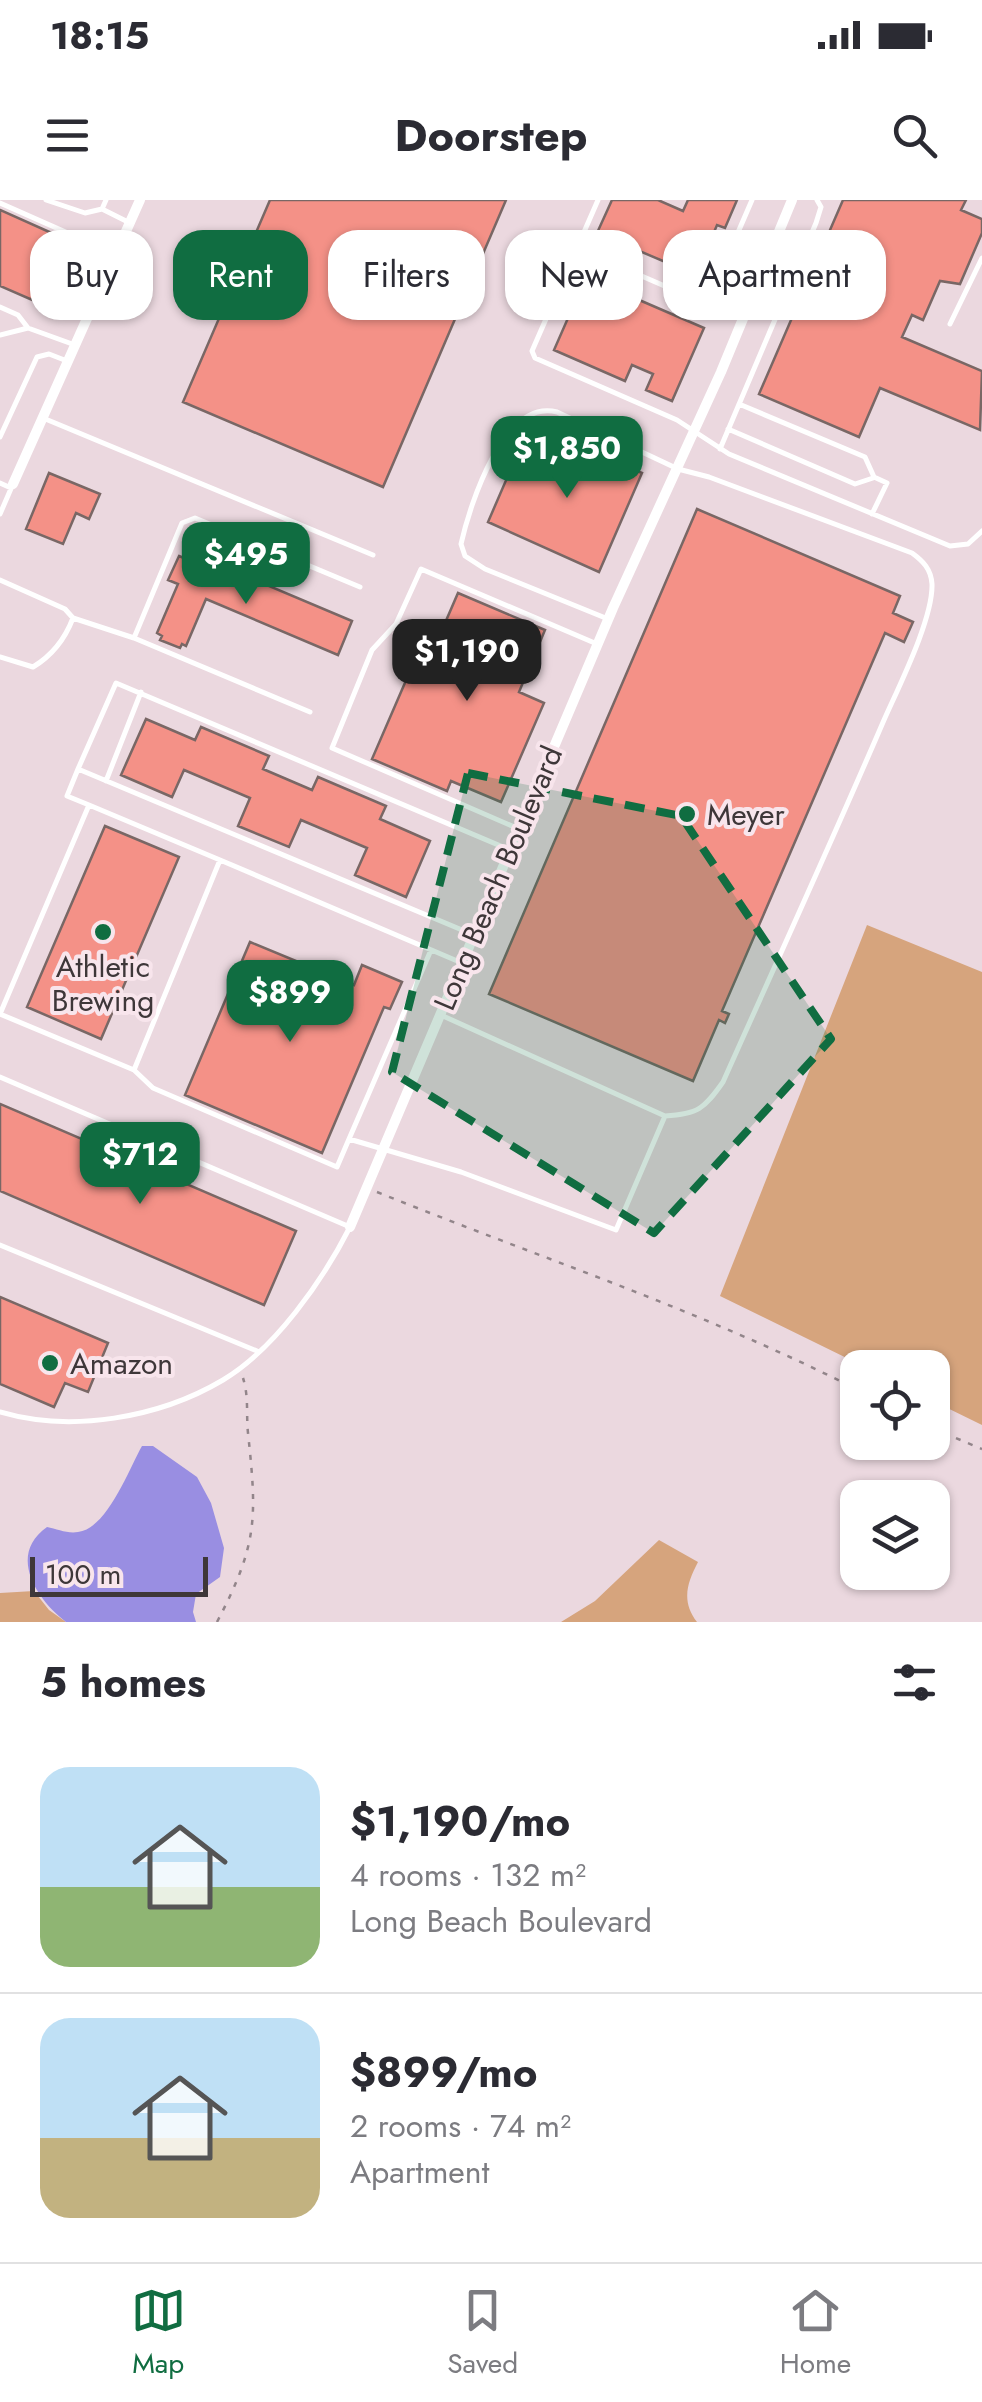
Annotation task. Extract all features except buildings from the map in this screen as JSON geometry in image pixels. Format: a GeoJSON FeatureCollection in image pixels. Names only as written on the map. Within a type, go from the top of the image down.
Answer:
{"type":"FeatureCollection","features":[{"type":"Feature","properties":{"kind":"street"},"geometry":{"type":"LineString","coordinates":[[127,230],[140,200]]}},
{"type":"Feature","properties":{"kind":"street","name":"Long Beach Boulevard"},"geometry":{"type":"LineString","coordinates":[[780,230],[792,200]]}},
{"type":"Feature","properties":{"kind":"street"},"geometry":{"type":"LineString","coordinates":[[12,486],[87,320]]}},
{"type":"Feature","properties":{"kind":"street","name":"Long Beach Boulevard"},"geometry":{"type":"LineString","coordinates":[[350,1228],[608,619],[743,320]]}},
{"type":"Feature","properties":{"kind":"lane"},"geometry":{"type":"LineString","coordinates":[[46,200],[85,213],[102,209],[130,223]]}},
{"type":"Feature","properties":{"kind":"lane"},"geometry":{"type":"LineString","coordinates":[[102,209],[106,200]]}},
{"type":"Feature","properties":{"kind":"lane"},"geometry":{"type":"LineString","coordinates":[[585,230],[598,200]]}},
{"type":"Feature","properties":{"kind":"lane"},"geometry":{"type":"LineString","coordinates":[[739,230],[752,200]]}},
{"type":"Feature","properties":{"kind":"lane"},"geometry":{"type":"LineString","coordinates":[[720,449],[816,223],[821,207],[817,200]]}},
{"type":"Feature","properties":{"kind":"lane"},"geometry":{"type":"LineString","coordinates":[[0,203],[63,230]]}},
{"type":"Feature","properties":{"kind":"lane"},"geometry":{"type":"LineString","coordinates":[[950,324],[982,258]]}},
{"type":"Feature","properties":{"kind":"lane"},"geometry":{"type":"LineString","coordinates":[[0,308],[18,315],[28,328]]}},
{"type":"Feature","properties":{"kind":"lane"},"geometry":{"type":"LineString","coordinates":[[545,320],[532,350],[536,358],[678,420],[720,449],[950,546],[968,544],[982,531]]}},
{"type":"Feature","properties":{"kind":"lane"},"geometry":{"type":"LineString","coordinates":[[0,335],[28,328],[75,344]]}},
{"type":"Feature","properties":{"kind":"lane"},"geometry":{"type":"LineString","coordinates":[[0,437],[37,357],[49,354],[67,361]]}},
{"type":"Feature","properties":{"kind":"lane"},"geometry":{"type":"LineString","coordinates":[[739,404],[865,457],[874,477],[887,483],[872,514]]}},
{"type":"Feature","properties":{"kind":"lane"},"geometry":{"type":"LineString","coordinates":[[440,1015],[665,1116],[696,1112],[707,1105],[723,1082],[826,857],[908,664],[932,586],[924,562],[912,553],[678,469],[547,409],[536,410],[512,426],[489,466],[464,527],[461,544],[465,556],[485,570],[608,619]]}},
{"type":"Feature","properties":{"kind":"lane"},"geometry":{"type":"LineString","coordinates":[[40,417],[373,554]]}},
{"type":"Feature","properties":{"kind":"lane"},"geometry":{"type":"LineString","coordinates":[[728,430],[855,484],[874,477]]}},
{"type":"Feature","properties":{"kind":"lane"},"geometry":{"type":"LineString","coordinates":[[0,484],[12,486],[0,514]]}},
{"type":"Feature","properties":{"kind":"lane"},"geometry":{"type":"LineString","coordinates":[[134,638],[182,523],[195,518],[360,587]]}},
{"type":"Feature","properties":{"kind":"lane"},"geometry":{"type":"LineString","coordinates":[[519,829],[332,748],[372,650],[396,624],[421,569],[598,644]]}},
{"type":"Feature","properties":{"kind":"lane"},"geometry":{"type":"LineString","coordinates":[[0,580],[65,609],[73,618],[134,638],[310,712]]}},
{"type":"Feature","properties":{"kind":"lane"},"geometry":{"type":"LineString","coordinates":[[0,657],[33,667],[46,660],[65,638],[73,618]]}},
{"type":"Feature","properties":{"kind":"lane"},"geometry":{"type":"LineString","coordinates":[[462,963],[68,796],[78,769],[116,683],[510,850]]}},
{"type":"Feature","properties":{"kind":"lane"},"geometry":{"type":"LineString","coordinates":[[106,781],[141,692]]}},
{"type":"Feature","properties":{"kind":"lane"},"geometry":{"type":"LineString","coordinates":[[78,769],[474,935]]}},
{"type":"Feature","properties":{"kind":"lane"},"geometry":{"type":"LineString","coordinates":[[89,805],[0,1014],[134,1070],[153,1088],[337,1167],[431,950]]}},
{"type":"Feature","properties":{"kind":"lane"},"geometry":{"type":"LineString","coordinates":[[134,1070],[220,860]]}},
{"type":"Feature","properties":{"kind":"lane"},"geometry":{"type":"LineString","coordinates":[[0,1077],[350,1228],[329,1270],[294,1316],[224,1380],[124,1416],[50,1423],[0,1412]]}},
{"type":"Feature","properties":{"kind":"lane"},"geometry":{"type":"LineString","coordinates":[[350,1139],[447,1167],[616,1230],[665,1116]]}},
{"type":"Feature","properties":{"kind":"lane"},"geometry":{"type":"LineString","coordinates":[[0,1245],[257,1352]]}},
{"type":"Feature","properties":{"kind":"path"},"geometry":{"type":"LineString","coordinates":[[367,1188],[673,1306],[840,1382]]}},
{"type":"Feature","properties":{"kind":"path"},"geometry":{"type":"LineString","coordinates":[[217,1622],[244,1565],[255,1513],[248,1399],[243,1378],[235,1370]]}},
{"type":"Feature","properties":{"kind":"path"},"geometry":{"type":"LineString","coordinates":[[950,1436],[982,1449]]}},
{"type":"Feature","properties":{"kind":"highlighted area"},"geometry":{"type":"Polygon","coordinates":[[[468,773],[681,816],[831,1039],[654,1233],[392,1072],[468,773]]]}},
{"type":"Feature","properties":{"kind":"shaded area"},"geometry":{"type":"Polygon","coordinates":[[[867,925],[982,972],[982,1425],[950,1409],[950,1350],[840,1350],[840,1355],[720,1296],[867,925]]]}},
{"type":"Feature","properties":{"kind":"shaded area"},"geometry":{"type":"Polygon","coordinates":[[[142,1446],[153,1446],[197,1477],[211,1503],[224,1548],[220,1577],[196,1594],[196,1622],[66,1622],[37,1590],[28,1564],[29,1551],[47,1527],[78,1532],[98,1521],[108,1510],[142,1446]]]}},
{"type":"Feature","properties":{"kind":"shaded area"},"geometry":{"type":"Polygon","coordinates":[[[659,1540],[698,1562],[687,1592],[697,1622],[561,1622],[595,1601],[659,1540]]]}},
{"type":"Feature","properties":{"kind":"shaded area"},"geometry":{"type":"Polygon","coordinates":[[[34,1591],[49,1610],[66,1622],[0,1622],[0,1593],[34,1591]]]}},
{"type":"Feature","properties":{"kind":"place","name":"Meyer"},"geometry":{"type":"Point","coordinates":[687,814]}},
{"type":"Feature","properties":{"kind":"place","name":"Athletic Brewing"},"geometry":{"type":"Point","coordinates":[103,932]}},
{"type":"Feature","properties":{"kind":"place","name":"Amazon"},"geometry":{"type":"Point","coordinates":[50,1363]}}]}
